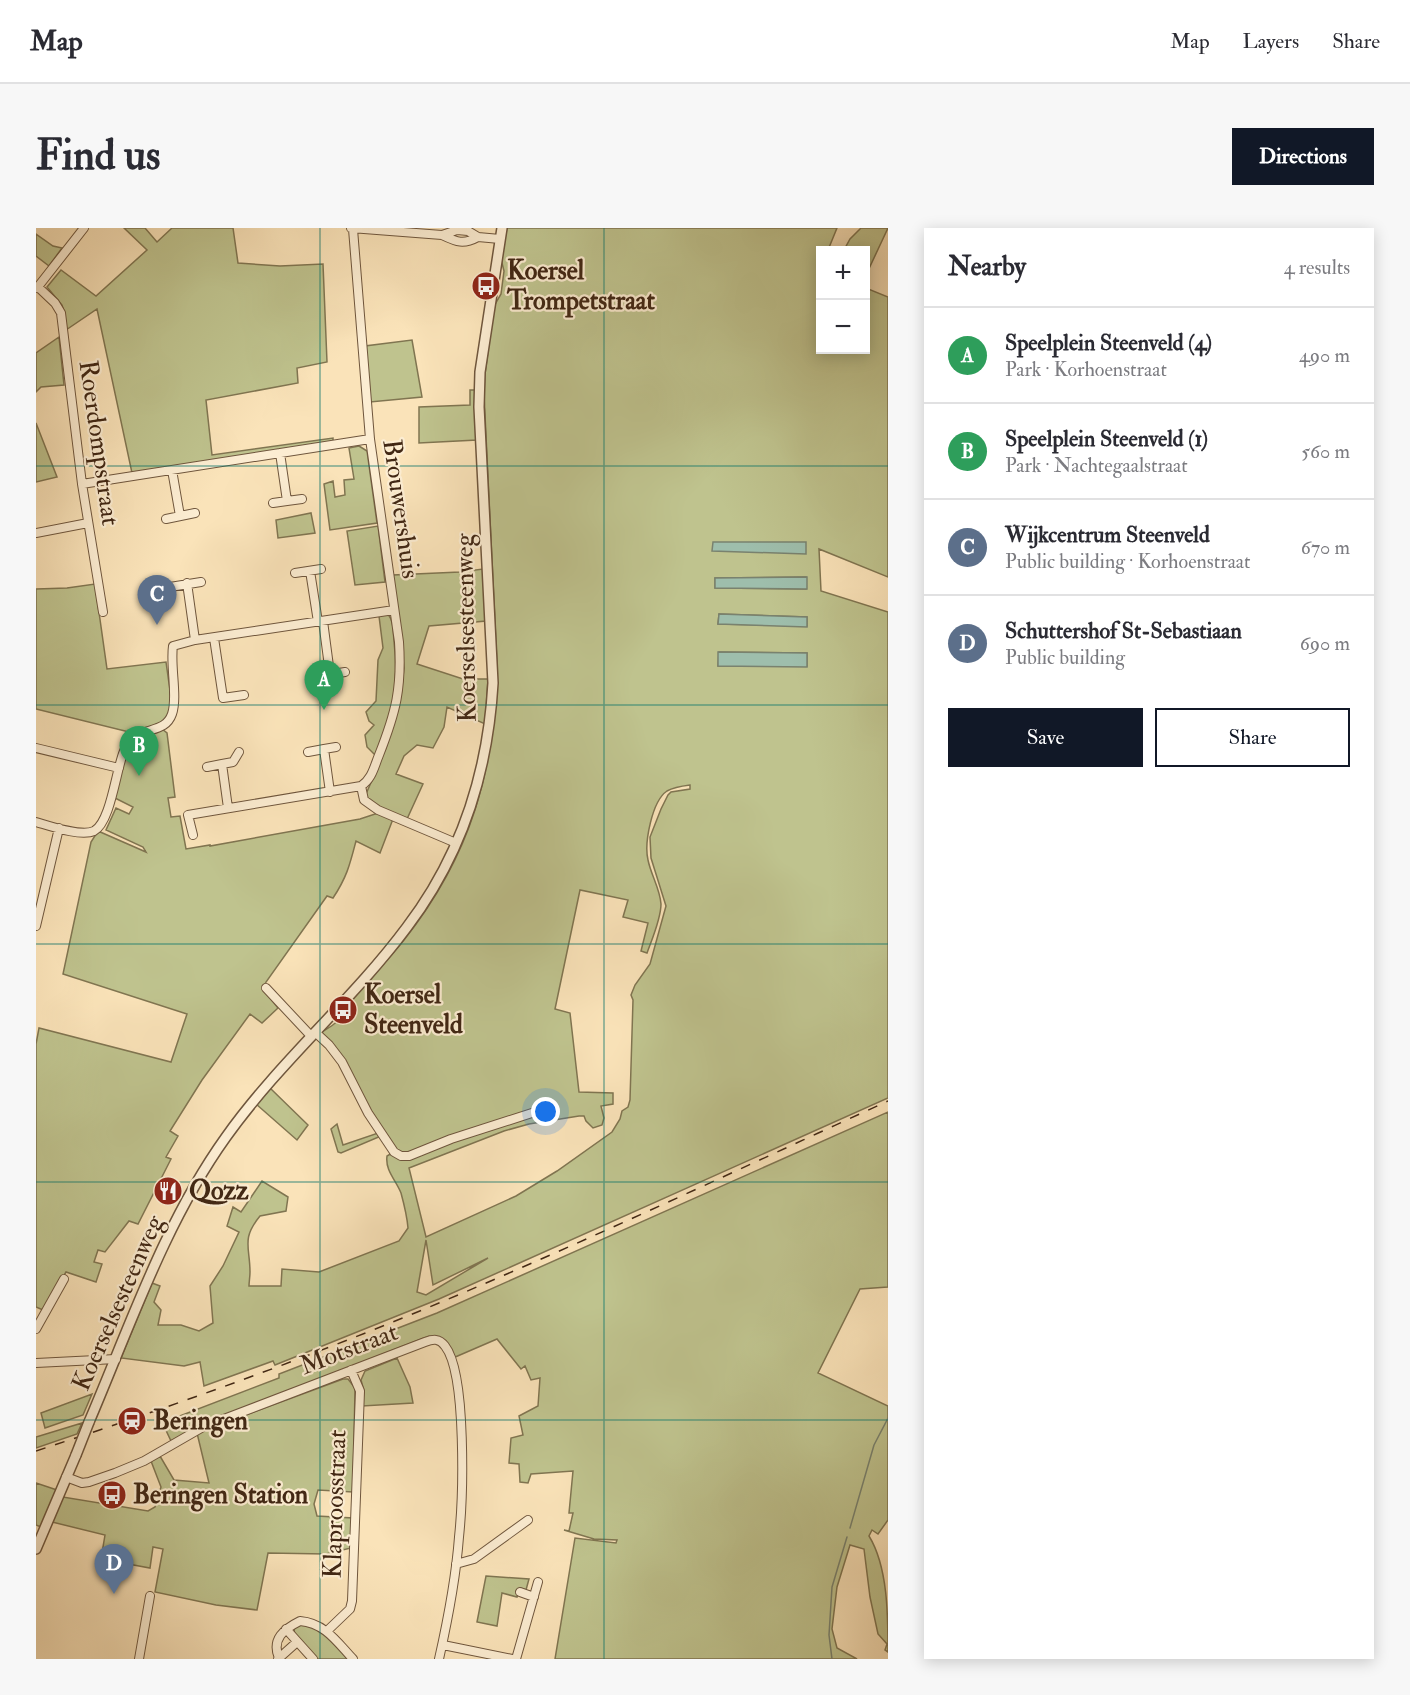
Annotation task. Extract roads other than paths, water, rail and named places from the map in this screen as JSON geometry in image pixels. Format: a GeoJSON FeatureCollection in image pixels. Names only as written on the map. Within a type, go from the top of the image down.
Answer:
{"type":"FeatureCollection","features":[{"type":"Feature","properties":{"kind":"street"},"geometry":{"type":"LineString","coordinates":[[37,288],[84,228]]}},
{"type":"Feature","properties":{"kind":"street"},"geometry":{"type":"LineString","coordinates":[[351,228],[442,235],[457,230],[468,231],[478,237],[500,240]]}},
{"type":"Feature","properties":{"kind":"street","name":"Brouwershuis"},"geometry":{"type":"LineString","coordinates":[[351,228],[370,439],[401,670],[393,720],[370,778],[361,786]]}},
{"type":"Feature","properties":{"kind":"street","name":"Koerselsesteenweg"},"geometry":{"type":"LineString","coordinates":[[36,1549],[167,1238],[202,1174],[249,1107],[407,927],[440,878],[477,788],[491,718],[493,654],[479,407],[480,372],[502,228]]}},
{"type":"Feature","properties":{"kind":"street","name":"Roerdompstraat"},"geometry":{"type":"LineString","coordinates":[[37,288],[55,303],[61,314],[82,484],[103,612]]}},
{"type":"Feature","properties":{"kind":"street"},"geometry":{"type":"LineString","coordinates":[[82,484],[370,439]]}},
{"type":"Feature","properties":{"kind":"street"},"geometry":{"type":"LineString","coordinates":[[280,453],[287,501]]}},
{"type":"Feature","properties":{"kind":"street"},"geometry":{"type":"LineString","coordinates":[[172,470],[180,516]]}},
{"type":"Feature","properties":{"kind":"street"},"geometry":{"type":"LineString","coordinates":[[273,504],[302,499]]}},
{"type":"Feature","properties":{"kind":"street"},"geometry":{"type":"LineString","coordinates":[[166,519],[195,513]]}},
{"type":"Feature","properties":{"kind":"street"},"geometry":{"type":"LineString","coordinates":[[36,533],[88,523]]}},
{"type":"Feature","properties":{"kind":"street"},"geometry":{"type":"LineString","coordinates":[[295,573],[321,569]]}},
{"type":"Feature","properties":{"kind":"street"},"geometry":{"type":"LineString","coordinates":[[310,571],[330,674]]}},
{"type":"Feature","properties":{"kind":"street"},"geometry":{"type":"LineString","coordinates":[[170,587],[201,582]]}},
{"type":"Feature","properties":{"kind":"street"},"geometry":{"type":"LineString","coordinates":[[187,583],[195,640]]}},
{"type":"Feature","properties":{"kind":"street"},"geometry":{"type":"LineString","coordinates":[[36,822],[85,833],[96,830],[100,826],[106,814],[124,750],[134,737],[162,727],[172,715],[174,702],[171,660],[173,646],[195,640],[394,610]]}},
{"type":"Feature","properties":{"kind":"street"},"geometry":{"type":"LineString","coordinates":[[214,638],[223,698],[244,695]]}},
{"type":"Feature","properties":{"kind":"street"},"geometry":{"type":"LineString","coordinates":[[314,677],[345,672]]}},
{"type":"Feature","properties":{"kind":"street"},"geometry":{"type":"LineString","coordinates":[[308,752],[336,747]]}},
{"type":"Feature","properties":{"kind":"street"},"geometry":{"type":"LineString","coordinates":[[36,748],[119,768]]}},
{"type":"Feature","properties":{"kind":"street"},"geometry":{"type":"LineString","coordinates":[[324,749],[330,792]]}},
{"type":"Feature","properties":{"kind":"street"},"geometry":{"type":"LineString","coordinates":[[207,767],[233,762],[239,752]]}},
{"type":"Feature","properties":{"kind":"street"},"geometry":{"type":"LineString","coordinates":[[222,764],[228,808]]}},
{"type":"Feature","properties":{"kind":"street"},"geometry":{"type":"LineString","coordinates":[[193,835],[188,815],[361,786],[364,800],[378,810],[456,843]]}},
{"type":"Feature","properties":{"kind":"street"},"geometry":{"type":"LineString","coordinates":[[36,926],[58,828]]}},
{"type":"Feature","properties":{"kind":"street"},"geometry":{"type":"LineString","coordinates":[[266,988],[313,1034],[329,1045],[342,1062],[368,1113],[394,1152],[401,1156],[409,1156],[451,1139],[535,1112]]}},
{"type":"Feature","properties":{"kind":"street"},"geometry":{"type":"LineString","coordinates":[[36,1329],[64,1279]]}},
{"type":"Feature","properties":{"kind":"street","name":"Motstraat"},"geometry":{"type":"LineString","coordinates":[[66,1477],[77,1482],[89,1482],[115,1473],[144,1461],[203,1427],[433,1339],[446,1346],[456,1378],[461,1430],[462,1503],[456,1564],[439,1659]]}},
{"type":"Feature","properties":{"kind":"street"},"geometry":{"type":"LineString","coordinates":[[36,1363],[116,1359]]}},
{"type":"Feature","properties":{"kind":"street","name":"Klaproosstraat"},"geometry":{"type":"LineString","coordinates":[[327,1631],[350,1609],[352,1602],[360,1391],[351,1370]]}},
{"type":"Feature","properties":{"kind":"street"},"geometry":{"type":"LineString","coordinates":[[456,1564],[474,1559],[528,1520]]}},
{"type":"Feature","properties":{"kind":"street"},"geometry":{"type":"LineString","coordinates":[[443,1645],[514,1659],[538,1582]]}},
{"type":"Feature","properties":{"kind":"street"},"geometry":{"type":"LineString","coordinates":[[520,1592],[534,1597]]}},
{"type":"Feature","properties":{"kind":"street"},"geometry":{"type":"LineString","coordinates":[[138,1659],[150,1596]]}},
{"type":"Feature","properties":{"kind":"street"},"geometry":{"type":"LineString","coordinates":[[297,1642],[278,1658],[276,1641],[286,1629],[300,1621],[314,1623],[327,1631],[353,1659]]}},
{"type":"Feature","properties":{"kind":"street"},"geometry":{"type":"LineString","coordinates":[[286,1629],[313,1659]]}},
{"type":"Feature","properties":{"kind":"waterway"},"geometry":{"type":"LineString","coordinates":[[850,1528],[874,1445],[888,1418]]}},
{"type":"Feature","properties":{"kind":"waterway"},"geometry":{"type":"LineString","coordinates":[[832,1659],[829,1635],[832,1587],[847,1537]]}},
{"type":"Feature","properties":{"kind":"railway"},"geometry":{"type":"LineString","coordinates":[[36,1451],[233,1383],[427,1308],[601,1232],[888,1101]]}},
{"type":"Feature","properties":{"kind":"place","name":"Koersel Trompetstraat"},"geometry":{"type":"Point","coordinates":[486,286]}},
{"type":"Feature","properties":{"kind":"place","name":"Wijkcentrum Steenveld"},"geometry":{"type":"Point","coordinates":[157,625]}},
{"type":"Feature","properties":{"kind":"place","name":"Speelplein Steenveld (4)"},"geometry":{"type":"Point","coordinates":[324,710]}},
{"type":"Feature","properties":{"kind":"place","name":"Speelplein Steenveld (1)"},"geometry":{"type":"Point","coordinates":[139,776]}},
{"type":"Feature","properties":{"kind":"place","name":"Koersel Steenveld"},"geometry":{"type":"Point","coordinates":[343,1010]}},
{"type":"Feature","properties":{"kind":"place","name":"Qozz"},"geometry":{"type":"Point","coordinates":[168,1191]}},
{"type":"Feature","properties":{"kind":"place","name":"Beringen"},"geometry":{"type":"Point","coordinates":[132,1421]}},
{"type":"Feature","properties":{"kind":"place","name":"Beringen Station"},"geometry":{"type":"Point","coordinates":[112,1495]}},
{"type":"Feature","properties":{"kind":"place","name":"Schuttershof St-Sebastiaan"},"geometry":{"type":"Point","coordinates":[114,1594]}}]}
